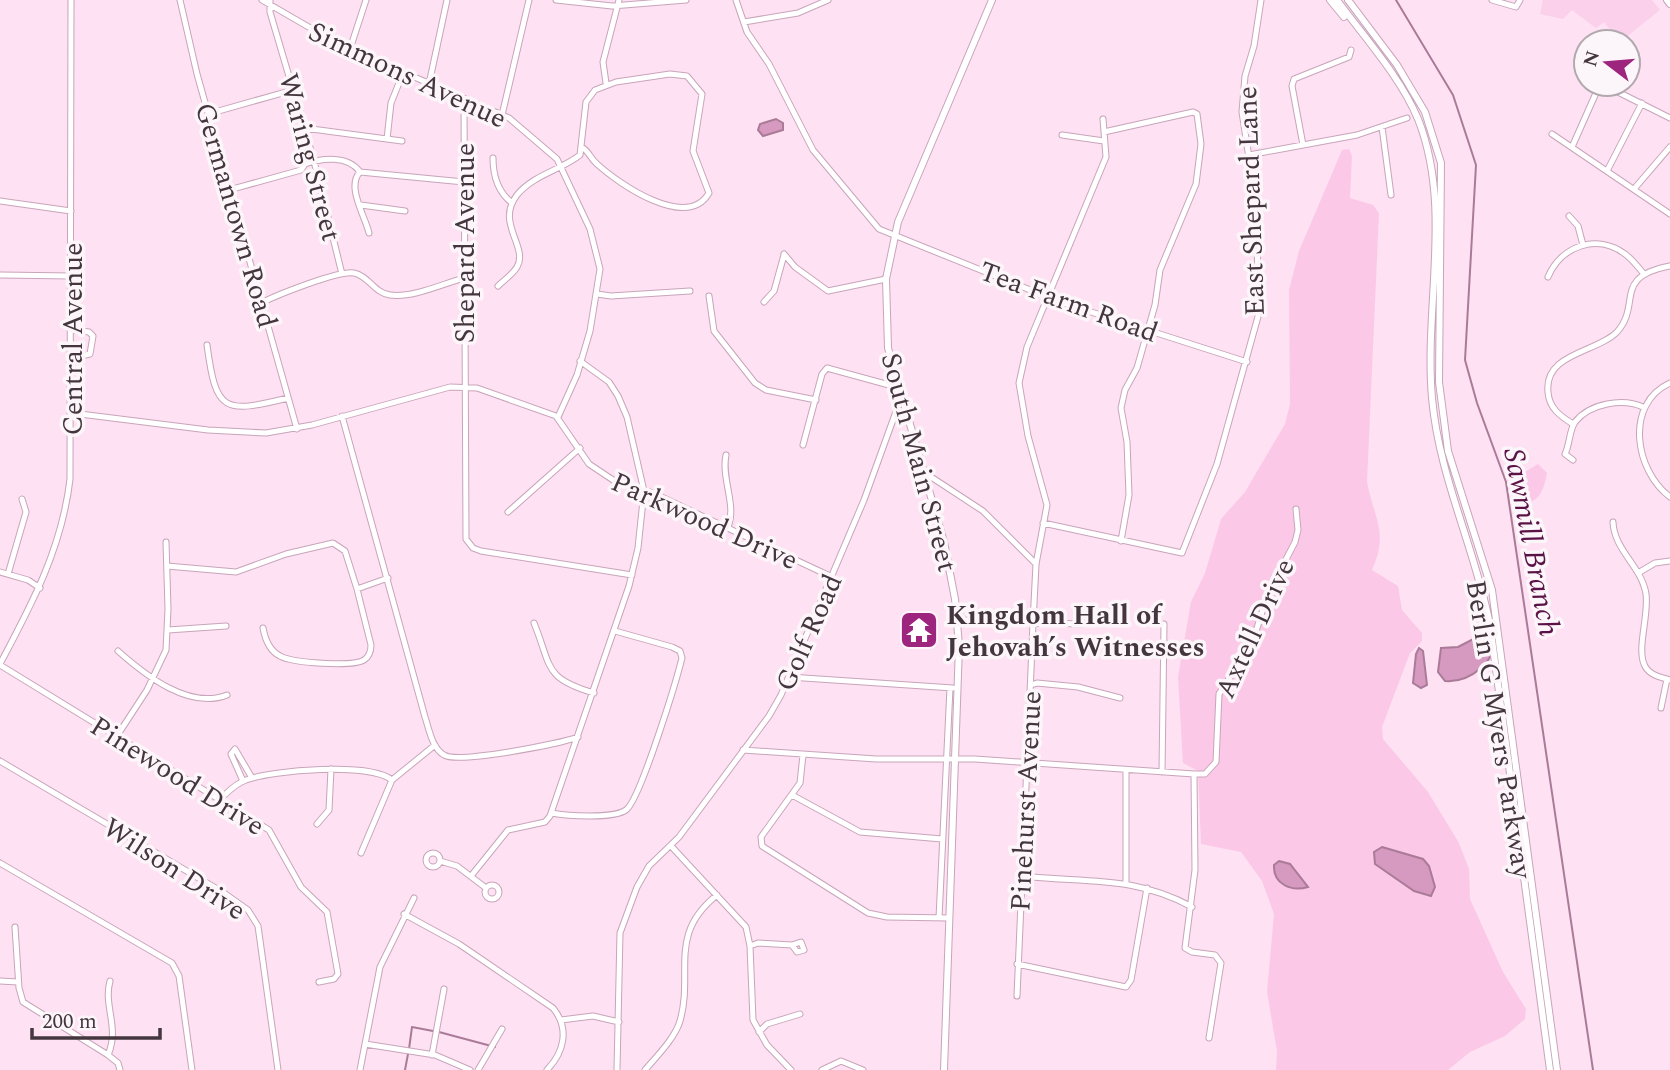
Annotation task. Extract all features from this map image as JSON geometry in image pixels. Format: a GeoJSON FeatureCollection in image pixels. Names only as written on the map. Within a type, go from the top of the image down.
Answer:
{"type":"FeatureCollection","features":[{"type":"Feature","properties":{"kind":"main road","name":"South Main Street"},"geometry":{"type":"LineString","coordinates":[[944,1070],[959,689],[957,620],[950,564],[888,348],[886,279],[894,236],[992,0]]}},
{"type":"Feature","properties":{"kind":"main road"},"geometry":{"type":"LineString","coordinates":[[1330,0],[1373,50]]}},
{"type":"Feature","properties":{"kind":"main road","name":"Berlin G Myers Parkway"},"geometry":{"type":"LineString","coordinates":[[1337,0],[1417,116],[1439,181],[1432,398],[1440,453],[1484,594],[1550,1070]]}},
{"type":"Feature","properties":{"kind":"main road","name":"Berlin G Myers Parkway"},"geometry":{"type":"LineString","coordinates":[[1349,0],[1397,65],[1425,112],[1439,181],[1439,382],[1448,451],[1492,590],[1557,1070]]}},
{"type":"Feature","properties":{"kind":"main road"},"geometry":{"type":"LineString","coordinates":[[1501,717],[1510,715]]}},
{"type":"Feature","properties":{"kind":"street","name":"Central Avenue"},"geometry":{"type":"LineString","coordinates":[[0,665],[40,588],[54,554],[68,496],[72,413],[71,0]]}},
{"type":"Feature","properties":{"kind":"street","name":"Germantown Road"},"geometry":{"type":"LineString","coordinates":[[180,0],[208,114],[297,429]]}},
{"type":"Feature","properties":{"kind":"street","name":"Simmons Avenue"},"geometry":{"type":"LineString","coordinates":[[262,0],[350,50],[502,115],[545,146],[561,165],[596,245],[600,269],[597,294],[580,361],[558,417]]}},
{"type":"Feature","properties":{"kind":"street"},"geometry":{"type":"LineString","coordinates":[[350,50],[366,0]]}},
{"type":"Feature","properties":{"kind":"street"},"geometry":{"type":"LineString","coordinates":[[429,84],[447,0]]}},
{"type":"Feature","properties":{"kind":"street"},"geometry":{"type":"LineString","coordinates":[[502,115],[529,0]]}},
{"type":"Feature","properties":{"kind":"street"},"geometry":{"type":"LineString","coordinates":[[556,0],[619,3],[687,0]]}},
{"type":"Feature","properties":{"kind":"street","name":"Tea Farm Road"},"geometry":{"type":"LineString","coordinates":[[736,0],[744,22],[813,150],[879,229],[1049,297],[1247,362]]}},
{"type":"Feature","properties":{"kind":"street"},"geometry":{"type":"LineString","coordinates":[[744,22],[798,13],[828,0]]}},
{"type":"Feature","properties":{"kind":"street","name":"East Shepard Lane"},"geometry":{"type":"LineString","coordinates":[[1121,541],[1182,553],[1214,471],[1247,362],[1259,313],[1256,204],[1242,112],[1244,82],[1254,46],[1261,0]]}},
{"type":"Feature","properties":{"kind":"street"},"geometry":{"type":"LineString","coordinates":[[1492,0],[1516,7],[1520,0]]}},
{"type":"Feature","properties":{"kind":"street","name":"Waring Street"},"geometry":{"type":"LineString","coordinates":[[270,3],[342,274]]}},
{"type":"Feature","properties":{"kind":"street"},"geometry":{"type":"LineString","coordinates":[[606,83],[603,62],[612,20],[619,3]]}},
{"type":"Feature","properties":{"kind":"street"},"geometry":{"type":"LineString","coordinates":[[1303,145],[1293,82],[1298,77],[1349,57],[1350,50]]}},
{"type":"Feature","properties":{"kind":"street"},"geometry":{"type":"LineString","coordinates":[[387,139],[391,103],[403,73]]}},
{"type":"Feature","properties":{"kind":"street"},"geometry":{"type":"LineString","coordinates":[[498,286],[518,266],[520,258],[509,221],[512,203],[523,188],[579,157],[583,148],[586,103],[592,92],[606,83],[679,74],[694,80],[703,98],[694,151],[709,193],[701,202],[688,207],[667,207],[607,172],[583,148]]}},
{"type":"Feature","properties":{"kind":"street"},"geometry":{"type":"LineString","coordinates":[[208,114],[293,90]]}},
{"type":"Feature","properties":{"kind":"street"},"geometry":{"type":"LineString","coordinates":[[1572,147],[1595,98]]}},
{"type":"Feature","properties":{"kind":"street"},"geometry":{"type":"LineString","coordinates":[[1631,98],[1670,118]]}},
{"type":"Feature","properties":{"kind":"street","name":"Shepard Avenue"},"geometry":{"type":"LineString","coordinates":[[464,100],[465,534],[473,548],[632,575]]}},
{"type":"Feature","properties":{"kind":"street"},"geometry":{"type":"LineString","coordinates":[[1607,171],[1642,103]]}},
{"type":"Feature","properties":{"kind":"street"},"geometry":{"type":"LineString","coordinates":[[1043,523],[1121,541],[1129,495],[1127,442],[1121,408],[1137,368],[1155,305],[1160,270],[1196,184],[1201,144],[1198,114],[1191,112],[1104,132]]}},
{"type":"Feature","properties":{"kind":"street"},"geometry":{"type":"LineString","coordinates":[[1248,155],[1382,127],[1407,118]]}},
{"type":"Feature","properties":{"kind":"street","name":"Pinehurst Avenue"},"geometry":{"type":"LineString","coordinates":[[1017,996],[1032,623],[1045,494],[1028,436],[1019,383],[1027,347],[1106,156],[1102,119]]}},
{"type":"Feature","properties":{"kind":"street"},"geometry":{"type":"LineString","coordinates":[[1382,127],[1391,195]]}},
{"type":"Feature","properties":{"kind":"street"},"geometry":{"type":"LineString","coordinates":[[304,128],[402,141]]}},
{"type":"Feature","properties":{"kind":"street"},"geometry":{"type":"LineString","coordinates":[[1552,134],[1669,212]]}},
{"type":"Feature","properties":{"kind":"street"},"geometry":{"type":"LineString","coordinates":[[1062,135],[1104,141]]}},
{"type":"Feature","properties":{"kind":"street"},"geometry":{"type":"LineString","coordinates":[[1634,189],[1670,147]]}},
{"type":"Feature","properties":{"kind":"street"},"geometry":{"type":"LineString","coordinates":[[493,158],[493,171],[501,192],[512,203]]}},
{"type":"Feature","properties":{"kind":"street"},"geometry":{"type":"LineString","coordinates":[[229,190],[301,170],[305,164],[314,161],[347,161],[360,172],[464,182]]}},
{"type":"Feature","properties":{"kind":"street"},"geometry":{"type":"LineString","coordinates":[[360,172],[356,176],[355,188],[369,233]]}},
{"type":"Feature","properties":{"kind":"street"},"geometry":{"type":"LineString","coordinates":[[0,201],[71,211]]}},
{"type":"Feature","properties":{"kind":"street"},"geometry":{"type":"LineString","coordinates":[[362,208],[405,211]]}},
{"type":"Feature","properties":{"kind":"street"},"geometry":{"type":"LineString","coordinates":[[1569,216],[1578,226],[1583,244]]}},
{"type":"Feature","properties":{"kind":"street"},"geometry":{"type":"LineString","coordinates":[[1548,277],[1559,259],[1583,244],[1618,249],[1644,274]]}},
{"type":"Feature","properties":{"kind":"street"},"geometry":{"type":"LineString","coordinates":[[764,302],[774,291],[784,254],[795,267],[828,291],[886,279]]}},
{"type":"Feature","properties":{"kind":"street"},"geometry":{"type":"LineString","coordinates":[[1573,424],[1553,409],[1547,388],[1551,374],[1558,363],[1604,344],[1619,329],[1629,293],[1644,274],[1670,266]]}},
{"type":"Feature","properties":{"kind":"street"},"geometry":{"type":"LineString","coordinates":[[261,303],[286,291],[342,274],[356,273],[380,292],[394,295],[464,278]]}},
{"type":"Feature","properties":{"kind":"street"},"geometry":{"type":"LineString","coordinates":[[0,275],[72,276]]}},
{"type":"Feature","properties":{"kind":"street"},"geometry":{"type":"LineString","coordinates":[[597,294],[611,296],[690,291]]}},
{"type":"Feature","properties":{"kind":"street"},"geometry":{"type":"LineString","coordinates":[[709,296],[714,331],[755,383],[766,390],[815,404]]}},
{"type":"Feature","properties":{"kind":"street"},"geometry":{"type":"LineString","coordinates":[[72,330],[89,331],[93,336],[90,354],[72,358]]}},
{"type":"Feature","properties":{"kind":"street"},"geometry":{"type":"LineString","coordinates":[[207,345],[212,384],[225,402],[241,408],[288,398]]}},
{"type":"Feature","properties":{"kind":"street"},"geometry":{"type":"LineString","coordinates":[[550,816],[632,575],[643,491],[627,417],[618,396],[609,382],[580,361]]}},
{"type":"Feature","properties":{"kind":"street"},"geometry":{"type":"LineString","coordinates":[[803,445],[822,374],[829,368],[901,391]]}},
{"type":"Feature","properties":{"kind":"street"},"geometry":{"type":"LineString","coordinates":[[1670,383],[1656,391],[1643,407],[1640,419],[1644,463],[1656,485],[1670,497]]}},
{"type":"Feature","properties":{"kind":"street"},"geometry":{"type":"LineString","coordinates":[[72,413],[237,433],[297,429],[464,386],[558,417]]}},
{"type":"Feature","properties":{"kind":"street","name":"Golf Road"},"geometry":{"type":"LineString","coordinates":[[617,1070],[621,933],[642,876],[671,846],[769,716],[789,677],[832,577],[901,391]]}},
{"type":"Feature","properties":{"kind":"street"},"geometry":{"type":"LineString","coordinates":[[1573,460],[1565,454],[1573,424],[1589,412],[1614,402],[1643,407]]}},
{"type":"Feature","properties":{"kind":"street"},"geometry":{"type":"LineString","coordinates":[[342,416],[435,745],[443,755],[452,758],[554,745],[578,737]]}},
{"type":"Feature","properties":{"kind":"street","name":"Parkwood Drive"},"geometry":{"type":"LineString","coordinates":[[558,417],[600,474],[728,527],[832,577]]}},
{"type":"Feature","properties":{"kind":"street"},"geometry":{"type":"LineString","coordinates":[[508,512],[580,448]]}},
{"type":"Feature","properties":{"kind":"street"},"geometry":{"type":"LineString","coordinates":[[726,455],[726,484],[732,514],[728,527]]}},
{"type":"Feature","properties":{"kind":"street"},"geometry":{"type":"LineString","coordinates":[[925,473],[983,511],[1037,564]]}},
{"type":"Feature","properties":{"kind":"street"},"geometry":{"type":"LineString","coordinates":[[8,574],[26,512],[22,499]]}},
{"type":"Feature","properties":{"kind":"street","name":"Axtell Drive"},"geometry":{"type":"LineString","coordinates":[[1194,774],[1203,775],[1214,765],[1219,694],[1252,644],[1262,608],[1295,542],[1298,530],[1296,509]]}},
{"type":"Feature","properties":{"kind":"street"},"geometry":{"type":"LineString","coordinates":[[1613,522],[1616,539],[1638,573],[1647,603],[1643,664],[1651,674],[1668,680],[1661,708]]}},
{"type":"Feature","properties":{"kind":"street"},"geometry":{"type":"LineString","coordinates":[[117,736],[163,659],[168,630],[166,542]]}},
{"type":"Feature","properties":{"kind":"street"},"geometry":{"type":"LineString","coordinates":[[167,566],[244,571],[278,557],[333,543],[345,551],[371,645],[370,653],[364,660],[289,660],[272,650],[263,628]]}},
{"type":"Feature","properties":{"kind":"street"},"geometry":{"type":"LineString","coordinates":[[1638,573],[1655,563],[1670,561]]}},
{"type":"Feature","properties":{"kind":"street"},"geometry":{"type":"LineString","coordinates":[[0,572],[28,580],[40,588]]}},
{"type":"Feature","properties":{"kind":"street"},"geometry":{"type":"LineString","coordinates":[[357,589],[388,578]]}},
{"type":"Feature","properties":{"kind":"street"},"geometry":{"type":"LineString","coordinates":[[957,620],[1080,624],[1114,621]]}},
{"type":"Feature","properties":{"kind":"street"},"geometry":{"type":"LineString","coordinates":[[534,623],[556,677],[568,685],[594,693]]}},
{"type":"Feature","properties":{"kind":"street"},"geometry":{"type":"LineString","coordinates":[[1162,772],[1164,624]]}},
{"type":"Feature","properties":{"kind":"street"},"geometry":{"type":"LineString","coordinates":[[168,630],[226,626]]}},
{"type":"Feature","properties":{"kind":"street"},"geometry":{"type":"LineString","coordinates":[[471,876],[509,830],[550,816],[615,815],[630,807],[682,658],[680,651],[671,647],[615,631]]}},
{"type":"Feature","properties":{"kind":"street"},"geometry":{"type":"LineString","coordinates":[[118,651],[154,677],[192,697],[209,699],[227,695]]}},
{"type":"Feature","properties":{"kind":"street","name":"Pinewood Drive"},"geometry":{"type":"LineString","coordinates":[[0,665],[270,830],[301,887],[327,912],[338,974],[334,979],[319,982]]}},
{"type":"Feature","properties":{"kind":"street"},"geometry":{"type":"LineString","coordinates":[[789,677],[959,689]]}},
{"type":"Feature","properties":{"kind":"street"},"geometry":{"type":"LineString","coordinates":[[1031,685],[1037,683],[1078,687],[1121,698]]}},
{"type":"Feature","properties":{"kind":"street"},"geometry":{"type":"LineString","coordinates":[[939,918],[950,688]]}},
{"type":"Feature","properties":{"kind":"street"},"geometry":{"type":"LineString","coordinates":[[361,853],[392,780],[435,745]]}},
{"type":"Feature","properties":{"kind":"street"},"geometry":{"type":"LineString","coordinates":[[243,781],[231,754],[235,749],[252,778]]}},
{"type":"Feature","properties":{"kind":"street"},"geometry":{"type":"LineString","coordinates":[[743,750],[803,755],[956,759],[1194,774],[1196,782],[1192,908],[1185,948],[1192,952],[1215,955],[1221,963],[1209,1038]]}},
{"type":"Feature","properties":{"kind":"street"},"geometry":{"type":"LineString","coordinates":[[803,755],[803,775],[792,795],[761,837],[762,846],[868,913],[887,917],[949,918]]}},
{"type":"Feature","properties":{"kind":"street","name":"Wilson Drive"},"geometry":{"type":"LineString","coordinates":[[0,761],[237,901],[252,914],[259,933],[278,1070]]}},
{"type":"Feature","properties":{"kind":"street"},"geometry":{"type":"LineString","coordinates":[[220,799],[243,781],[252,778],[331,769],[370,770],[392,780]]}},
{"type":"Feature","properties":{"kind":"street"},"geometry":{"type":"LineString","coordinates":[[317,824],[329,810],[331,769]]}},
{"type":"Feature","properties":{"kind":"street"},"geometry":{"type":"LineString","coordinates":[[1126,771],[1126,882]]}},
{"type":"Feature","properties":{"kind":"street"},"geometry":{"type":"LineString","coordinates":[[792,795],[860,832],[942,839]]}},
{"type":"Feature","properties":{"kind":"street"},"geometry":{"type":"LineString","coordinates":[[671,846],[743,922],[751,946],[751,1008],[759,1032],[771,1050],[791,1070]]}},
{"type":"Feature","properties":{"kind":"street"},"geometry":{"type":"LineString","coordinates":[[440,861],[457,866],[486,888]]}},
{"type":"Feature","properties":{"kind":"street"},"geometry":{"type":"LineString","coordinates":[[0,863],[172,963],[178,976],[192,1070]]}},
{"type":"Feature","properties":{"kind":"street"},"geometry":{"type":"LineString","coordinates":[[1022,876],[1126,882],[1147,888],[1192,908]]}},
{"type":"Feature","properties":{"kind":"street"},"geometry":{"type":"LineString","coordinates":[[1017,964],[1126,987],[1131,980],[1147,888]]}},
{"type":"Feature","properties":{"kind":"street"},"geometry":{"type":"LineString","coordinates":[[645,1070],[678,1029],[683,1010],[685,944],[695,922],[718,895]]}},
{"type":"Feature","properties":{"kind":"street"},"geometry":{"type":"LineString","coordinates":[[360,1070],[380,967],[414,898]]}},
{"type":"Feature","properties":{"kind":"street"},"geometry":{"type":"LineString","coordinates":[[404,914],[459,944],[553,1008],[561,1020],[562,1050],[547,1070]]}},
{"type":"Feature","properties":{"kind":"street"},"geometry":{"type":"LineString","coordinates":[[15,927],[21,999],[29,1009],[108,1055],[118,1063],[120,1070]]}},
{"type":"Feature","properties":{"kind":"street"},"geometry":{"type":"LineString","coordinates":[[751,946],[758,943],[792,945]]}},
{"type":"Feature","properties":{"kind":"street"},"geometry":{"type":"LineString","coordinates":[[0,981],[18,982]]}},
{"type":"Feature","properties":{"kind":"street"},"geometry":{"type":"LineString","coordinates":[[108,1055],[114,1035],[108,991],[110,981]]}},
{"type":"Feature","properties":{"kind":"street"},"geometry":{"type":"LineString","coordinates":[[432,1055],[444,989]]}},
{"type":"Feature","properties":{"kind":"street"},"geometry":{"type":"LineString","coordinates":[[759,1032],[768,1024],[800,1013]]}},
{"type":"Feature","properties":{"kind":"street"},"geometry":{"type":"LineString","coordinates":[[561,1020],[593,1016],[619,1022]]}},
{"type":"Feature","properties":{"kind":"street"},"geometry":{"type":"LineString","coordinates":[[478,1070],[502,1029]]}},
{"type":"Feature","properties":{"kind":"street"},"geometry":{"type":"LineString","coordinates":[[365,1044],[378,1044],[432,1055],[470,1070]]}},
{"type":"Feature","properties":{"kind":"street"},"geometry":{"type":"LineString","coordinates":[[822,1070],[841,1061],[863,1070]]}},
{"type":"Feature","properties":{"kind":"shaded area"},"geometry":{"type":"Polygon","coordinates":[[[1543,0],[1652,0],[1660,10],[1638,28],[1609,28],[1604,22],[1596,28],[1572,10],[1563,19],[1540,14],[1543,0]]]}},
{"type":"Feature","properties":{"kind":"shaded area"},"geometry":{"type":"Polygon","coordinates":[[[776,119],[783,123],[783,130],[763,136],[758,130],[760,124],[776,119]]]}},
{"type":"Feature","properties":{"kind":"shaded area"},"geometry":{"type":"Polygon","coordinates":[[[1349,149],[1352,156],[1350,198],[1373,205],[1379,213],[1367,482],[1380,535],[1372,570],[1398,586],[1402,610],[1422,633],[1422,641],[1410,653],[1382,727],[1383,739],[1428,792],[1459,843],[1469,869],[1470,899],[1503,972],[1526,1009],[1525,1019],[1505,1036],[1470,1052],[1448,1070],[1276,1070],[1277,1051],[1267,992],[1274,914],[1262,881],[1241,852],[1201,844],[1198,771],[1183,763],[1178,677],[1191,602],[1205,573],[1221,519],[1245,492],[1285,424],[1290,404],[1289,290],[1299,251],[1342,150],[1349,149]]]}},
{"type":"Feature","properties":{"kind":"shaded area"},"geometry":{"type":"Polygon","coordinates":[[[1538,464],[1547,473],[1543,489],[1538,497],[1524,504],[1520,475],[1538,464]]]}},
{"type":"Feature","properties":{"kind":"shaded area"},"geometry":{"type":"Polygon","coordinates":[[[1489,631],[1496,636],[1495,645],[1492,654],[1480,669],[1464,678],[1445,681],[1438,672],[1441,648],[1458,647],[1489,631]]]}},
{"type":"Feature","properties":{"kind":"shaded area"},"geometry":{"type":"Polygon","coordinates":[[[1419,648],[1423,651],[1427,685],[1421,688],[1413,683],[1419,648]]]}},
{"type":"Feature","properties":{"kind":"shaded area"},"geometry":{"type":"Polygon","coordinates":[[[1382,847],[1423,859],[1429,866],[1435,887],[1431,896],[1414,891],[1375,864],[1374,852],[1382,847]]]}},
{"type":"Feature","properties":{"kind":"shaded area"},"geometry":{"type":"Polygon","coordinates":[[[1279,861],[1290,864],[1308,887],[1295,888],[1280,882],[1274,872],[1274,865],[1279,861]]]}},
{"type":"Feature","properties":{"kind":"waterway","name":"Sawmill Branch"},"geometry":{"type":"LineString","coordinates":[[1396,0],[1453,95],[1476,165],[1465,360],[1477,403],[1506,482],[1593,1070]]}},
{"type":"Feature","properties":{"kind":"waterway"},"geometry":{"type":"LineString","coordinates":[[409,1049],[412,1027],[433,1031]]}},
{"type":"Feature","properties":{"kind":"waterway"},"geometry":{"type":"LineString","coordinates":[[439,1032],[495,1047]]}},
{"type":"Feature","properties":{"kind":"waterway"},"geometry":{"type":"LineString","coordinates":[[405,1070],[408,1054]]}},
{"type":"Feature","properties":{"kind":"place","name":"Kingdom Hall of Jehovah’s Witnesses"},"geometry":{"type":"Point","coordinates":[919,630]}}]}
